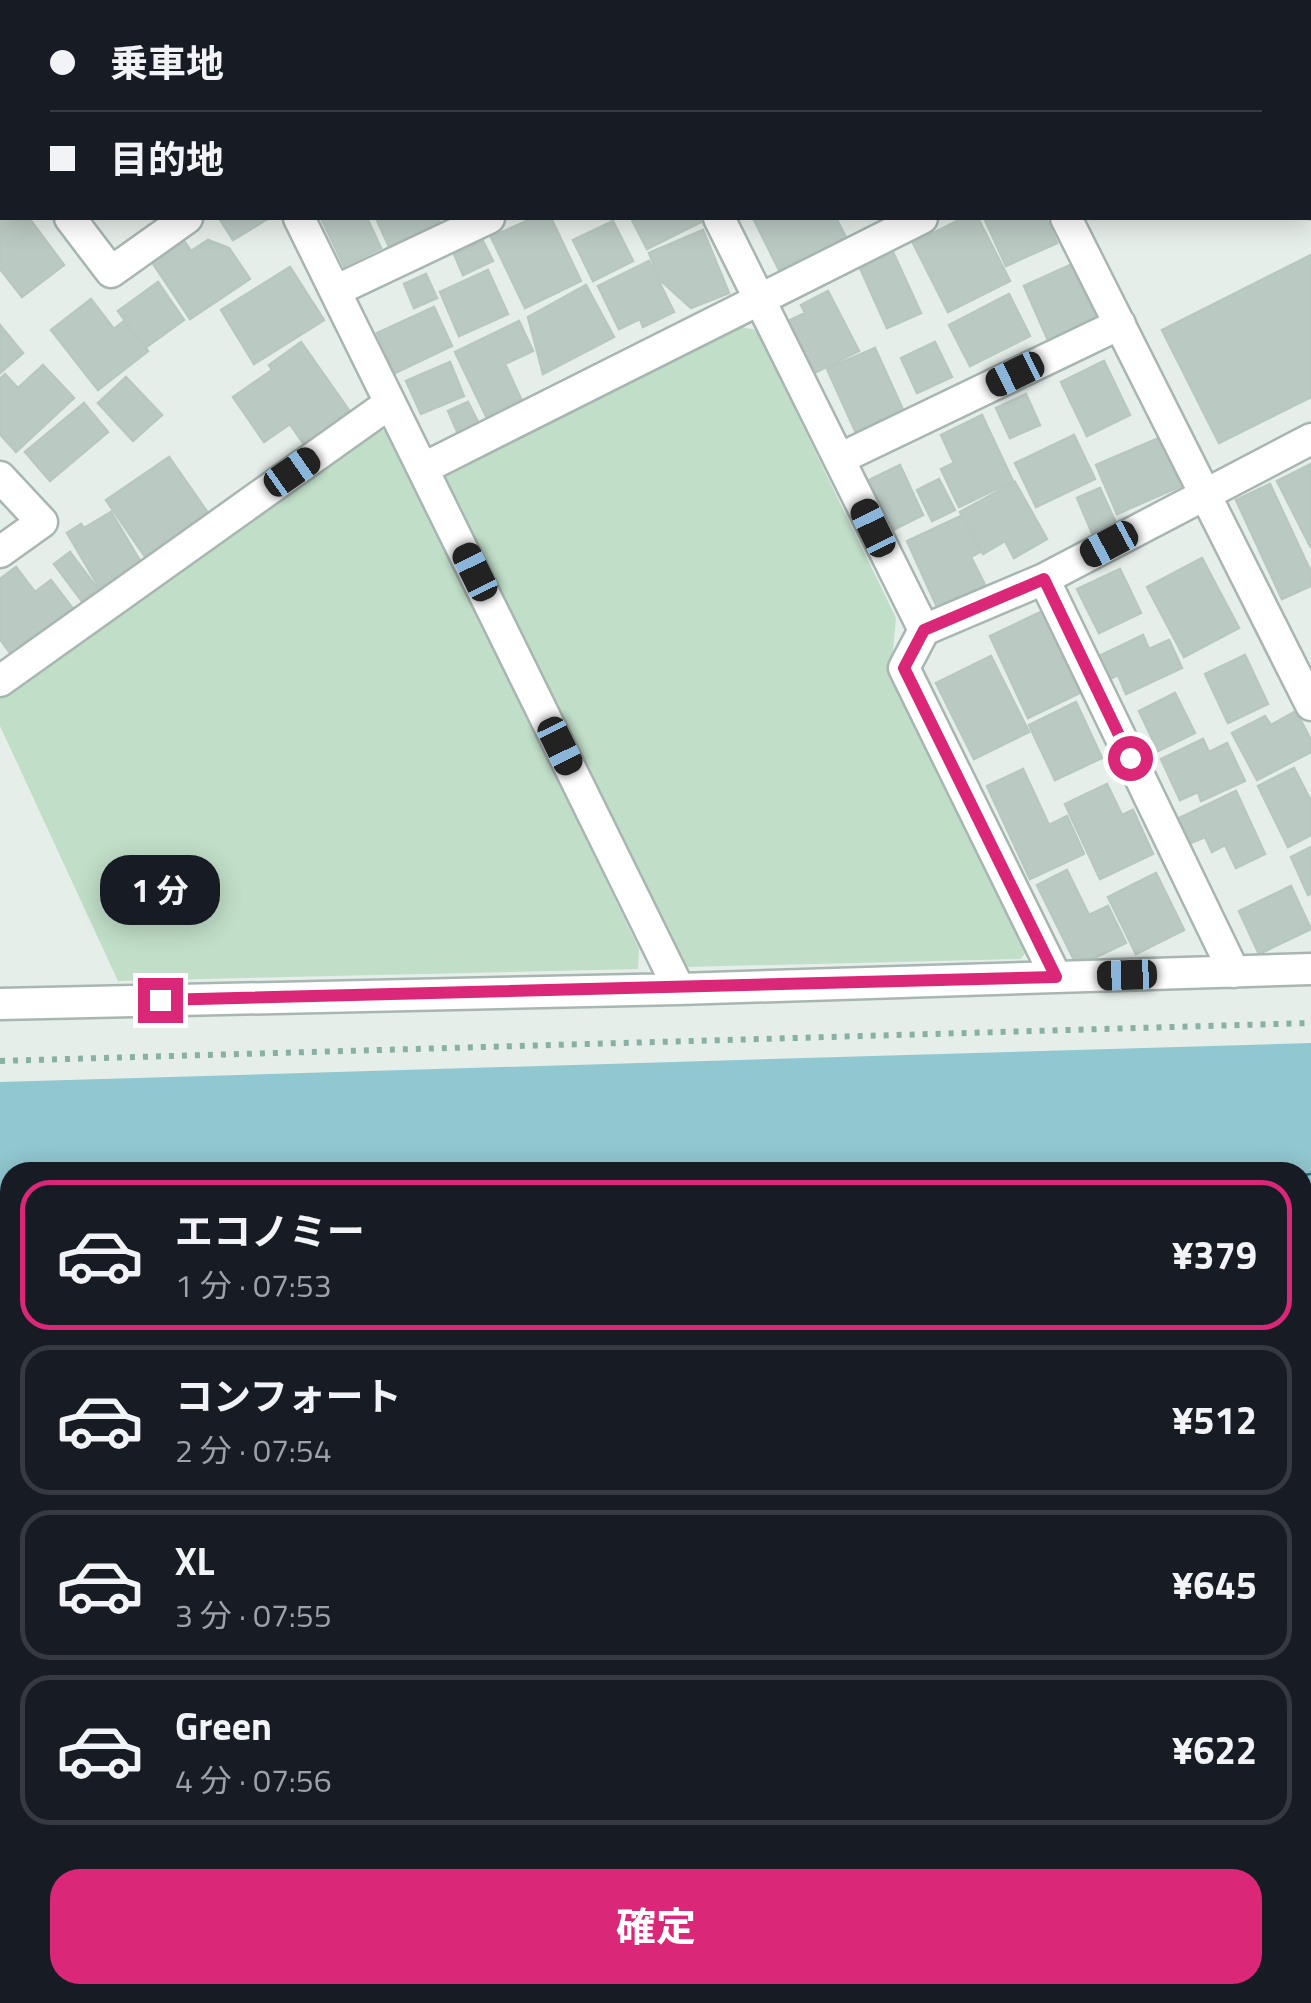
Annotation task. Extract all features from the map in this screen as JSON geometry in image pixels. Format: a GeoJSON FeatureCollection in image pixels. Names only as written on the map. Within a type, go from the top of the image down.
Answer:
{"type":"FeatureCollection","features":[{"type":"Feature","properties":{"kind":"street"},"geometry":{"type":"LineString","coordinates":[[71,220],[110,272],[184,220]]}},
{"type":"Feature","properties":{"kind":"street"},"geometry":{"type":"LineString","coordinates":[[300,220],[679,989]]}},
{"type":"Feature","properties":{"kind":"street"},"geometry":{"type":"LineString","coordinates":[[335,291],[485,220]]}},
{"type":"Feature","properties":{"kind":"street"},"geometry":{"type":"LineString","coordinates":[[720,220],[924,630]]}},
{"type":"Feature","properties":{"kind":"street"},"geometry":{"type":"LineString","coordinates":[[424,468],[918,220]]}},
{"type":"Feature","properties":{"kind":"street"},"geometry":{"type":"LineString","coordinates":[[1067,220],[1311,704]]}},
{"type":"Feature","properties":{"kind":"street"},"geometry":{"type":"LineString","coordinates":[[839,459],[1120,324]]}},
{"type":"Feature","properties":{"kind":"street"},"geometry":{"type":"LineString","coordinates":[[0,681],[390,403]]}},
{"type":"Feature","properties":{"kind":"street"},"geometry":{"type":"LineString","coordinates":[[1056,977],[904,668],[924,630],[1044,579],[1311,438]]}},
{"type":"Feature","properties":{"kind":"street"},"geometry":{"type":"LineString","coordinates":[[0,477],[42,522],[0,552]]}},
{"type":"Feature","properties":{"kind":"street"},"geometry":{"type":"LineString","coordinates":[[1044,579],[1234,972]]}},
{"type":"Feature","properties":{"kind":"street"},"geometry":{"type":"LineString","coordinates":[[0,1004],[1311,970]]}},
{"type":"Feature","properties":{"kind":"path"},"geometry":{"type":"LineString","coordinates":[[0,1061],[1311,1023]]}},
{"type":"Feature","properties":{"kind":"green space"},"geometry":{"type":"Polygon","coordinates":[[[737,326],[756,330],[896,618],[891,672],[1027,950],[1021,959],[685,967],[445,477],[737,326]]]}},
{"type":"Feature","properties":{"kind":"green space"},"geometry":{"type":"Polygon","coordinates":[[[371,429],[389,431],[639,949],[638,969],[118,981],[0,726],[0,696],[371,429]]]}},
{"type":"Feature","properties":{"kind":"water"},"geometry":{"type":"Polygon","coordinates":[[[1311,1043],[1311,1162],[0,1162],[0,1082],[1311,1043]]]}},
{"type":"Feature","properties":{"kind":"building"},"geometry":{"type":"Polygon","coordinates":[[[30,220],[64,265],[22,297],[0,269],[0,221],[30,220]]]}},
{"type":"Feature","properties":{"kind":"building"},"geometry":{"type":"Polygon","coordinates":[[[220,220],[266,220],[233,240],[220,220]]]}},
{"type":"Feature","properties":{"kind":"building"},"geometry":{"type":"Polygon","coordinates":[[[322,220],[368,220],[381,248],[344,266],[322,220]]]}},
{"type":"Feature","properties":{"kind":"building"},"geometry":{"type":"Polygon","coordinates":[[[377,220],[439,220],[441,225],[390,249],[377,220]]]}},
{"type":"Feature","properties":{"kind":"building"},"geometry":{"type":"Polygon","coordinates":[[[529,220],[552,220],[581,281],[525,308],[491,237],[529,220]]]}},
{"type":"Feature","properties":{"kind":"building"},"geometry":{"type":"Polygon","coordinates":[[[632,220],[701,222],[647,249],[632,220]]]}},
{"type":"Feature","properties":{"kind":"building"},"geometry":{"type":"Polygon","coordinates":[[[754,220],[837,220],[846,237],[779,270],[754,220]]]}},
{"type":"Feature","properties":{"kind":"building"},"geometry":{"type":"Polygon","coordinates":[[[959,220],[979,220],[1010,281],[948,312],[913,243],[959,220]]]}},
{"type":"Feature","properties":{"kind":"building"},"geometry":{"type":"Polygon","coordinates":[[[985,220],[1047,220],[1057,243],[1006,266],[985,220]]]}},
{"type":"Feature","properties":{"kind":"building"},"geometry":{"type":"Polygon","coordinates":[[[613,221],[633,261],[593,281],[573,240],[613,221]]]}},
{"type":"Feature","properties":{"kind":"building"},"geometry":{"type":"Polygon","coordinates":[[[703,230],[729,293],[691,308],[660,280],[649,253],[703,230]]]}},
{"type":"Feature","properties":{"kind":"building"},"geometry":{"type":"Polygon","coordinates":[[[208,240],[229,248],[250,279],[190,319],[152,262],[184,241],[191,251],[208,240]]]}},
{"type":"Feature","properties":{"kind":"building"},"geometry":{"type":"Polygon","coordinates":[[[483,241],[493,261],[463,275],[454,254],[483,241]]]}},
{"type":"Feature","properties":{"kind":"building"},"geometry":{"type":"Polygon","coordinates":[[[893,252],[921,313],[887,328],[860,268],[893,252]]]}},
{"type":"Feature","properties":{"kind":"building"},"geometry":{"type":"Polygon","coordinates":[[[1311,255],[1311,397],[1219,443],[1162,330],[1311,255]]]}},
{"type":"Feature","properties":{"kind":"building"},"geometry":{"type":"Polygon","coordinates":[[[649,261],[674,312],[643,327],[640,319],[619,329],[598,286],[649,261]]]}},
{"type":"Feature","properties":{"kind":"building"},"geometry":{"type":"Polygon","coordinates":[[[1077,262],[1105,323],[1051,347],[1024,286],[1077,262]]]}},
{"type":"Feature","properties":{"kind":"building"},"geometry":{"type":"Polygon","coordinates":[[[290,267],[324,320],[254,364],[221,310],[290,267]]]}},
{"type":"Feature","properties":{"kind":"building"},"geometry":{"type":"Polygon","coordinates":[[[488,270],[508,314],[459,336],[440,292],[488,270]]]}},
{"type":"Feature","properties":{"kind":"building"},"geometry":{"type":"Polygon","coordinates":[[[426,274],[437,298],[414,308],[404,284],[426,274]]]}},
{"type":"Feature","properties":{"kind":"building"},"geometry":{"type":"Polygon","coordinates":[[[158,282],[184,320],[145,348],[118,311],[158,282]]]}},
{"type":"Feature","properties":{"kind":"building"},"geometry":{"type":"Polygon","coordinates":[[[586,285],[614,337],[543,374],[528,317],[586,285]]]}},
{"type":"Feature","properties":{"kind":"building"},"geometry":{"type":"Polygon","coordinates":[[[828,291],[859,351],[806,377],[780,325],[805,313],[801,305],[828,291]]]}},
{"type":"Feature","properties":{"kind":"building"},"geometry":{"type":"Polygon","coordinates":[[[1009,294],[1030,336],[970,366],[949,325],[1009,294]]]}},
{"type":"Feature","properties":{"kind":"building"},"geometry":{"type":"Polygon","coordinates":[[[91,299],[114,329],[124,321],[148,351],[98,390],[51,330],[91,299]]]}},
{"type":"Feature","properties":{"kind":"building"},"geometry":{"type":"Polygon","coordinates":[[[434,307],[452,346],[395,373],[377,333],[434,307]]]}},
{"type":"Feature","properties":{"kind":"building"},"geometry":{"type":"Polygon","coordinates":[[[519,321],[533,351],[505,364],[521,399],[486,416],[455,352],[519,321]]]}},
{"type":"Feature","properties":{"kind":"building"},"geometry":{"type":"Polygon","coordinates":[[[0,325],[23,353],[0,373],[0,325]]]}},
{"type":"Feature","properties":{"kind":"building"},"geometry":{"type":"Polygon","coordinates":[[[301,342],[353,416],[307,449],[290,424],[264,442],[233,397],[272,370],[269,365],[301,342]]]}},
{"type":"Feature","properties":{"kind":"building"},"geometry":{"type":"Polygon","coordinates":[[[935,342],[952,377],[917,393],[901,358],[935,342]]]}},
{"type":"Feature","properties":{"kind":"building"},"geometry":{"type":"Polygon","coordinates":[[[875,348],[905,414],[857,435],[827,369],[875,348]]]}},
{"type":"Feature","properties":{"kind":"building"},"geometry":{"type":"Polygon","coordinates":[[[1104,361],[1130,415],[1087,436],[1061,382],[1104,361]]]}},
{"type":"Feature","properties":{"kind":"building"},"geometry":{"type":"Polygon","coordinates":[[[450,362],[464,396],[421,414],[406,381],[450,362]]]}},
{"type":"Feature","properties":{"kind":"building"},"geometry":{"type":"Polygon","coordinates":[[[43,365],[74,398],[16,452],[0,434],[0,379],[5,374],[18,388],[43,365]]]}},
{"type":"Feature","properties":{"kind":"building"},"geometry":{"type":"Polygon","coordinates":[[[126,377],[162,415],[133,441],[98,403],[126,377]]]}},
{"type":"Feature","properties":{"kind":"building"},"geometry":{"type":"Polygon","coordinates":[[[1026,394],[1040,425],[1010,438],[996,408],[1026,394]]]}},
{"type":"Feature","properties":{"kind":"building"},"geometry":{"type":"Polygon","coordinates":[[[468,402],[481,428],[460,438],[448,411],[468,402]]]}},
{"type":"Feature","properties":{"kind":"building"},"geometry":{"type":"Polygon","coordinates":[[[84,403],[108,432],[50,481],[25,452],[84,403]]]}},
{"type":"Feature","properties":{"kind":"building"},"geometry":{"type":"Polygon","coordinates":[[[982,415],[1013,481],[959,507],[941,469],[954,463],[941,435],[982,415]]]}},
{"type":"Feature","properties":{"kind":"building"},"geometry":{"type":"Polygon","coordinates":[[[1074,435],[1095,479],[1036,507],[1015,463],[1074,435]]]}},
{"type":"Feature","properties":{"kind":"building"},"geometry":{"type":"Polygon","coordinates":[[[1159,438],[1181,486],[1117,514],[1096,465],[1159,438]]]}},
{"type":"Feature","properties":{"kind":"building"},"geometry":{"type":"Polygon","coordinates":[[[169,457],[213,520],[150,564],[106,500],[169,457]]]}},
{"type":"Feature","properties":{"kind":"building"},"geometry":{"type":"Polygon","coordinates":[[[1311,464],[1311,548],[1277,481],[1311,464]]]}},
{"type":"Feature","properties":{"kind":"building"},"geometry":{"type":"Polygon","coordinates":[[[900,465],[923,515],[893,530],[869,480],[900,465]]]}},
{"type":"Feature","properties":{"kind":"building"},"geometry":{"type":"Polygon","coordinates":[[[939,479],[955,510],[932,521],[917,490],[939,479]]]}},
{"type":"Feature","properties":{"kind":"building"},"geometry":{"type":"Polygon","coordinates":[[[1015,482],[1047,539],[1014,558],[1005,541],[983,554],[960,512],[1015,482]]]}},
{"type":"Feature","properties":{"kind":"building"},"geometry":{"type":"Polygon","coordinates":[[[1270,484],[1311,572],[1311,586],[1282,599],[1236,500],[1270,484]]]}},
{"type":"Feature","properties":{"kind":"building"},"geometry":{"type":"Polygon","coordinates":[[[1100,488],[1116,523],[1092,533],[1077,498],[1100,488]]]}},
{"type":"Feature","properties":{"kind":"building"},"geometry":{"type":"Polygon","coordinates":[[[111,512],[142,564],[100,589],[67,533],[111,512]]]}},
{"type":"Feature","properties":{"kind":"building"},"geometry":{"type":"Polygon","coordinates":[[[963,515],[980,552],[971,557],[985,585],[937,607],[907,541],[963,515]]]}},
{"type":"Feature","properties":{"kind":"building"},"geometry":{"type":"Polygon","coordinates":[[[70,552],[100,592],[84,604],[54,564],[70,552]]]}},
{"type":"Feature","properties":{"kind":"building"},"geometry":{"type":"Polygon","coordinates":[[[1202,558],[1239,628],[1184,657],[1147,587],[1202,558]]]}},
{"type":"Feature","properties":{"kind":"building"},"geometry":{"type":"Polygon","coordinates":[[[16,567],[35,592],[51,580],[74,610],[13,657],[0,639],[0,579],[16,567]]]}},
{"type":"Feature","properties":{"kind":"building"},"geometry":{"type":"Polygon","coordinates":[[[1120,569],[1141,613],[1099,633],[1077,589],[1120,569]]]}},
{"type":"Feature","properties":{"kind":"building"},"geometry":{"type":"Polygon","coordinates":[[[1045,610],[1084,691],[1028,718],[990,636],[1045,610]]]}},
{"type":"Feature","properties":{"kind":"building"},"geometry":{"type":"Polygon","coordinates":[[[1143,635],[1149,649],[1169,640],[1182,668],[1126,694],[1118,675],[1108,680],[1097,657],[1143,635]]]}},
{"type":"Feature","properties":{"kind":"building"},"geometry":{"type":"Polygon","coordinates":[[[1245,655],[1268,704],[1228,723],[1205,674],[1245,655]]]}},
{"type":"Feature","properties":{"kind":"building"},"geometry":{"type":"Polygon","coordinates":[[[991,656],[1029,732],[974,759],[936,683],[991,656]]]}},
{"type":"Feature","properties":{"kind":"building"},"geometry":{"type":"Polygon","coordinates":[[[1175,693],[1195,733],[1158,751],[1139,711],[1175,693]]]}},
{"type":"Feature","properties":{"kind":"building"},"geometry":{"type":"Polygon","coordinates":[[[1076,702],[1102,758],[1055,780],[1029,725],[1076,702]]]}},
{"type":"Feature","properties":{"kind":"building"},"geometry":{"type":"Polygon","coordinates":[[[1296,711],[1311,740],[1311,752],[1257,780],[1232,733],[1265,716],[1271,725],[1296,711]]]}},
{"type":"Feature","properties":{"kind":"building"},"geometry":{"type":"Polygon","coordinates":[[[1203,739],[1209,752],[1227,743],[1245,781],[1201,801],[1198,792],[1180,800],[1161,759],[1203,739]]]}},
{"type":"Feature","properties":{"kind":"building"},"geometry":{"type":"Polygon","coordinates":[[[1294,768],[1311,801],[1311,835],[1288,847],[1258,786],[1294,768]]]}},
{"type":"Feature","properties":{"kind":"building"},"geometry":{"type":"Polygon","coordinates":[[[1023,769],[1049,825],[1067,816],[1084,854],[1030,879],[987,786],[1023,769]]]}},
{"type":"Feature","properties":{"kind":"building"},"geometry":{"type":"Polygon","coordinates":[[[1107,784],[1122,815],[1133,810],[1153,854],[1100,879],[1065,804],[1107,784]]]}},
{"type":"Feature","properties":{"kind":"building"},"geometry":{"type":"Polygon","coordinates":[[[1236,791],[1265,854],[1236,868],[1225,845],[1212,852],[1205,837],[1191,843],[1179,818],[1236,791]]]}},
{"type":"Feature","properties":{"kind":"building"},"geometry":{"type":"Polygon","coordinates":[[[1311,847],[1311,894],[1308,895],[1291,857],[1311,847]]]}},
{"type":"Feature","properties":{"kind":"building"},"geometry":{"type":"Polygon","coordinates":[[[1067,870],[1089,915],[1108,906],[1126,943],[1077,966],[1037,885],[1067,870]]]}},
{"type":"Feature","properties":{"kind":"building"},"geometry":{"type":"Polygon","coordinates":[[[1156,873],[1184,930],[1136,954],[1108,897],[1156,873]]]}},
{"type":"Feature","properties":{"kind":"building"},"geometry":{"type":"Polygon","coordinates":[[[1291,886],[1311,929],[1259,954],[1239,911],[1291,886]]]}},
{"type":"Feature","properties":{"kind":"route"},"geometry":{"type":"LineString","coordinates":[[160,1000],[1056,977],[904,668],[924,630],[1044,579],[1130,758]]}}]}
